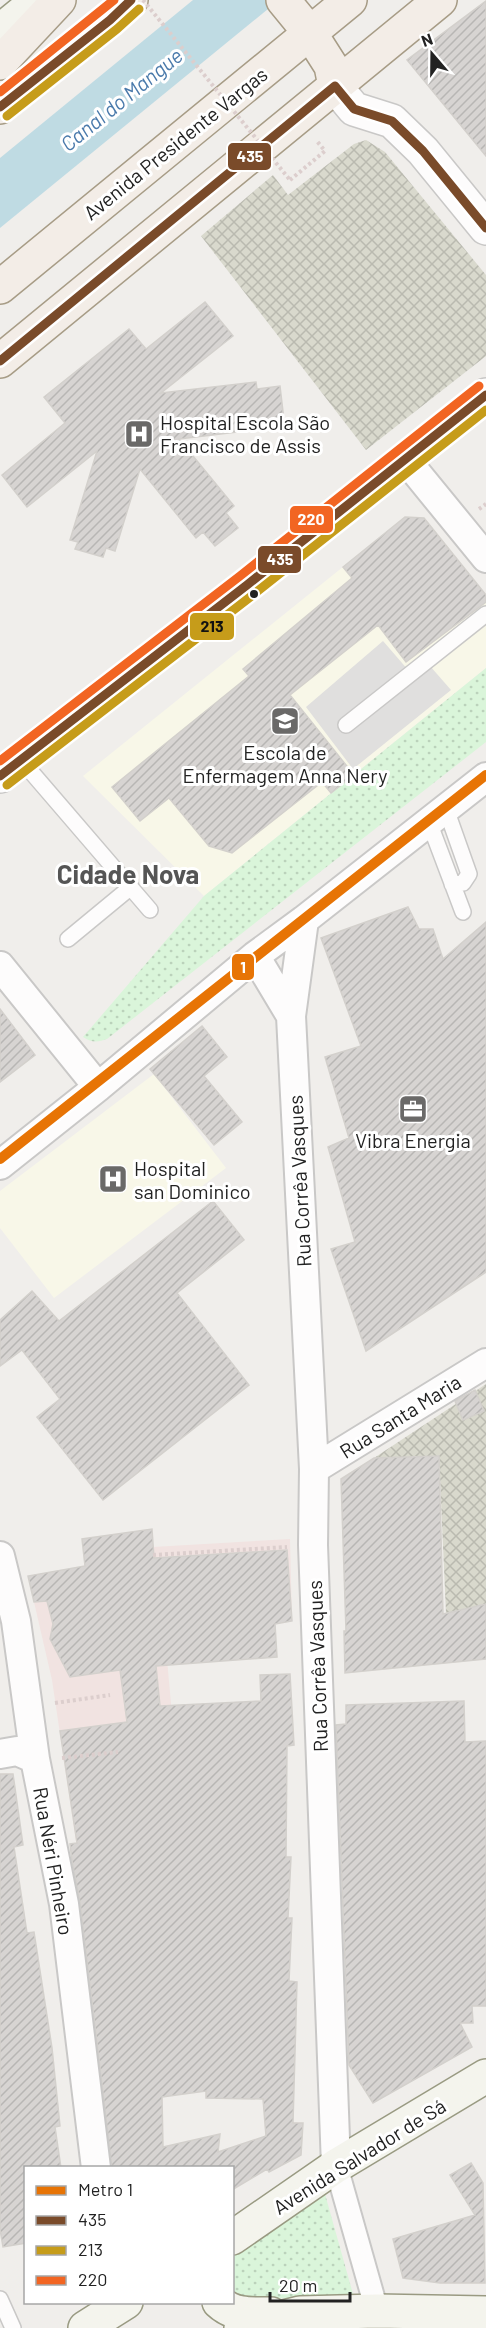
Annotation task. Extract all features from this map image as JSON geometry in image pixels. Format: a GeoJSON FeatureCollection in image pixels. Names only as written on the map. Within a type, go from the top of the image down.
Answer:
{"type":"FeatureCollection","features":[{"type":"Feature","properties":{"kind":"main road"},"geometry":{"type":"LineString","coordinates":[[0,31],[38,0]]}},
{"type":"Feature","properties":{"kind":"main road"},"geometry":{"type":"LineString","coordinates":[[0,63],[59,0]]}},
{"type":"Feature","properties":{"kind":"main road"},"geometry":{"type":"LineString","coordinates":[[0,107],[110,20],[131,0]]}},
{"type":"Feature","properties":{"kind":"main road","name":"Avenida Presidente Vargas"},"geometry":{"type":"LineString","coordinates":[[0,287],[350,0]]}},
{"type":"Feature","properties":{"kind":"main road"},"geometry":{"type":"LineString","coordinates":[[0,361],[441,0]]}},
{"type":"Feature","properties":{"kind":"main road"},"geometry":{"type":"LineString","coordinates":[[284,1],[310,33],[331,66],[334,86]]}},
{"type":"Feature","properties":{"kind":"main road","name":"Avenida Salvador de Sá"},"geometry":{"type":"LineString","coordinates":[[234,2237],[336,2166],[486,2076]]}},
{"type":"Feature","properties":{"kind":"main road"},"geometry":{"type":"LineString","coordinates":[[221,2304],[225,2308],[243,2314],[311,2318],[486,2313]]}},
{"type":"Feature","properties":{"kind":"main road"},"geometry":{"type":"LineString","coordinates":[[85,2328],[117,2305]]}},
{"type":"Feature","properties":{"kind":"main road"},"geometry":{"type":"LineString","coordinates":[[241,2328],[311,2318]]}},
{"type":"Feature","properties":{"kind":"street"},"geometry":{"type":"LineString","coordinates":[[334,86],[354,109],[392,120],[423,152],[486,228]]}},
{"type":"Feature","properties":{"kind":"street"},"geometry":{"type":"LineString","coordinates":[[10,768],[406,460],[486,395]]}},
{"type":"Feature","properties":{"kind":"street"},"geometry":{"type":"LineString","coordinates":[[406,460],[486,558]]}},
{"type":"Feature","properties":{"kind":"street"},"geometry":{"type":"LineString","coordinates":[[0,1165],[255,956],[486,777]]}},
{"type":"Feature","properties":{"kind":"street","name":"Rua Corrêa Vasques"},"geometry":{"type":"LineString","coordinates":[[304,920],[291,1016],[314,1469],[313,1545],[336,2166],[362,2317]]}},
{"type":"Feature","properties":{"kind":"street","name":"Rua Corrêa Vasques"},"geometry":{"type":"LineString","coordinates":[[255,956],[291,1016]]}},
{"type":"Feature","properties":{"kind":"street"},"geometry":{"type":"LineString","coordinates":[[0,966],[98,1087]]}},
{"type":"Feature","properties":{"kind":"street","name":"Rua Santa Maria"},"geometry":{"type":"LineString","coordinates":[[314,1469],[486,1364]]}},
{"type":"Feature","properties":{"kind":"street","name":"Rua Néri Pinheiro"},"geometry":{"type":"LineString","coordinates":[[0,1556],[16,1621],[27,1707],[64,1904],[96,2166]]}},
{"type":"Feature","properties":{"kind":"street"},"geometry":{"type":"LineString","coordinates":[[0,1754],[17,1751],[36,1759]]}},
{"type":"Feature","properties":{"kind":"lane"},"geometry":{"type":"LineString","coordinates":[[346,725],[486,614]]}},
{"type":"Feature","properties":{"kind":"lane"},"geometry":{"type":"LineString","coordinates":[[10,768],[131,887],[150,910]]}},
{"type":"Feature","properties":{"kind":"lane"},"geometry":{"type":"LineString","coordinates":[[438,815],[469,874],[463,883],[452,884]]}},
{"type":"Feature","properties":{"kind":"lane"},"geometry":{"type":"LineString","coordinates":[[438,815],[452,884],[463,912]]}},
{"type":"Feature","properties":{"kind":"lane"},"geometry":{"type":"LineString","coordinates":[[68,939],[131,887]]}},
{"type":"Feature","properties":{"kind":"lane"},"geometry":{"type":"LineString","coordinates":[[0,2299],[13,2328]]}},
{"type":"Feature","properties":{"kind":"path"},"geometry":{"type":"LineString","coordinates":[[143,0],[290,180],[325,151]]}},
{"type":"Feature","properties":{"kind":"path"},"geometry":{"type":"LineString","coordinates":[[153,1554],[313,1545]]}},
{"type":"Feature","properties":{"kind":"path"},"geometry":{"type":"LineString","coordinates":[[27,1707],[110,1695]]}},
{"type":"Feature","properties":{"kind":"path"},"geometry":{"type":"LineString","coordinates":[[36,1759],[118,1752]]}},
{"type":"Feature","properties":{"kind":"shaded area"},"geometry":{"type":"Polygon","coordinates":[[[366,140],[385,152],[486,275],[486,356],[366,450],[201,236],[273,175],[288,195],[354,144],[366,140]]]}},
{"type":"Feature","properties":{"kind":"shaded area","name":"Escola de Enfermagem Anna Nery"},"geometry":{"type":"Polygon","coordinates":[[[405,517],[424,518],[486,595],[486,668],[204,896],[83,776],[405,517]]]}},
{"type":"Feature","properties":{"kind":"shaded area"},"geometry":{"type":"Polygon","coordinates":[[[383,641],[415,678],[430,666],[451,690],[353,769],[306,707],[383,641]]]}},
{"type":"Feature","properties":{"kind":"shaded area","name":"Hospital san Dominico"},"geometry":{"type":"Polygon","coordinates":[[[154,1074],[226,1168],[54,1298],[0,1228],[0,1191],[154,1074]]]}},
{"type":"Feature","properties":{"kind":"shaded area"},"geometry":{"type":"Polygon","coordinates":[[[486,1384],[486,1604],[446,1613],[439,1456],[374,1458],[486,1384]]]}},
{"type":"Feature","properties":{"kind":"shaded area"},"geometry":{"type":"Polygon","coordinates":[[[152,1529],[150,1549],[290,1539],[292,1621],[275,1624],[164,1627],[182,1823],[76,1841],[52,1680],[28,1576],[85,1566],[82,1539],[152,1529]]]}},
{"type":"Feature","properties":{"kind":"green space"},"geometry":{"type":"Polygon","coordinates":[[[486,668],[486,742],[107,1039],[95,1041],[83,1037],[204,896],[486,668]]]}},
{"type":"Feature","properties":{"kind":"green space"},"geometry":{"type":"Polygon","coordinates":[[[325,2194],[353,2294],[237,2301],[234,2300],[234,2254],[325,2194]]]}},
{"type":"Feature","properties":{"kind":"water","name":"Canal do Mangue"},"geometry":{"type":"Polygon","coordinates":[[[193,0],[279,0],[0,228],[0,158],[193,0]]]}},
{"type":"Feature","properties":{"kind":"building"},"geometry":{"type":"Polygon","coordinates":[[[486,1],[486,156],[407,60],[486,1]]]}},
{"type":"Feature","properties":{"kind":"building","name":"Hospital Escola São Francisco de Assis"},"geometry":{"type":"Polygon","coordinates":[[[205,302],[233,336],[161,393],[256,382],[257,389],[280,386],[284,420],[262,422],[263,429],[179,439],[234,506],[226,513],[238,528],[215,546],[203,532],[196,538],[140,469],[115,551],[106,548],[103,557],[75,549],[78,542],[70,540],[97,451],[27,507],[2,475],[65,423],[44,397],[129,329],[146,349],[205,302]]]}},
{"type":"Feature","properties":{"kind":"building"},"geometry":{"type":"Polygon","coordinates":[[[405,517],[424,518],[486,595],[486,602],[406,662],[378,625],[290,695],[354,775],[331,793],[322,782],[232,853],[209,846],[169,798],[140,821],[112,787],[249,676],[243,669],[352,578],[343,567],[405,517]]]}},
{"type":"Feature","properties":{"kind":"building","name":"Vibra Energia"},"geometry":{"type":"Polygon","coordinates":[[[408,907],[419,929],[433,929],[443,959],[486,922],[486,1272],[366,1351],[331,1249],[355,1242],[328,1147],[349,1138],[325,1057],[361,1046],[321,938],[408,907]]]}},
{"type":"Feature","properties":{"kind":"building"},"geometry":{"type":"Polygon","coordinates":[[[0,1009],[35,1055],[0,1082],[0,1009]]]}},
{"type":"Feature","properties":{"kind":"building"},"geometry":{"type":"Polygon","coordinates":[[[202,1026],[227,1057],[204,1076],[242,1122],[214,1145],[150,1069],[202,1026]]]}},
{"type":"Feature","properties":{"kind":"building"},"geometry":{"type":"Polygon","coordinates":[[[213,1201],[244,1240],[177,1293],[249,1385],[103,1500],[37,1417],[60,1399],[22,1350],[0,1366],[0,1320],[32,1291],[59,1321],[213,1201]]]}},
{"type":"Feature","properties":{"kind":"building"},"geometry":{"type":"Polygon","coordinates":[[[475,1390],[484,1411],[463,1420],[455,1401],[475,1390]]]}},
{"type":"Feature","properties":{"kind":"building"},"geometry":{"type":"Polygon","coordinates":[[[439,1456],[443,1614],[486,1604],[486,1659],[345,1673],[344,1631],[346,1631],[341,1479],[374,1458],[439,1456]]]}},
{"type":"Feature","properties":{"kind":"building"},"geometry":{"type":"Polygon","coordinates":[[[152,1529],[154,1558],[287,1550],[292,1621],[275,1624],[277,1657],[156,1666],[160,1706],[261,1701],[260,1675],[290,1674],[294,1745],[287,1746],[286,1857],[291,1857],[288,1918],[292,1918],[289,1981],[297,1982],[293,2123],[303,2123],[301,2155],[269,2172],[267,2169],[234,2189],[234,2166],[112,2166],[80,1902],[70,1844],[77,1843],[60,1731],[127,1722],[120,1670],[70,1677],[50,1639],[53,1624],[47,1601],[34,1602],[28,1576],[85,1566],[82,1539],[152,1529]],[[206,2091],[162,2097],[163,2147],[220,2134],[218,2152],[266,2136],[263,2099],[206,2098],[206,2091]]]}},
{"type":"Feature","properties":{"kind":"building"},"geometry":{"type":"Polygon","coordinates":[[[464,1701],[465,1742],[486,1741],[486,2006],[472,2006],[473,2023],[460,2023],[472,2047],[373,2103],[349,2065],[336,1725],[346,1724],[346,1705],[464,1701]]]}},
{"type":"Feature","properties":{"kind":"building"},"geometry":{"type":"Polygon","coordinates":[[[0,1774],[13,1774],[23,1845],[14,1847],[27,1933],[34,1932],[52,2048],[60,2126],[55,2127],[61,2166],[24,2166],[24,2243],[3,2247],[0,2229],[0,1774]]]}},
{"type":"Feature","properties":{"kind":"building"},"geometry":{"type":"Polygon","coordinates":[[[471,2163],[483,2183],[485,2283],[440,2283],[403,2278],[393,2239],[475,2215],[450,2175],[471,2163]]]}},
{"type":"Feature","properties":{"kind":"metro line","name":"1"},"geometry":{"type":"LineString","coordinates":[[0,1159],[486,775]]}},
{"type":"Feature","properties":{"kind":"transit line","name":"220"},"geometry":{"type":"LineString","coordinates":[[0,92],[114,0]]}},
{"type":"Feature","properties":{"kind":"transit line","name":"435"},"geometry":{"type":"LineString","coordinates":[[0,107],[110,20],[131,0]]}},
{"type":"Feature","properties":{"kind":"transit line","name":"213"},"geometry":{"type":"LineString","coordinates":[[7,116],[139,9]]}},
{"type":"Feature","properties":{"kind":"transit line","name":"435"},"geometry":{"type":"LineString","coordinates":[[0,361],[335,86],[354,109],[392,121],[423,151],[486,228]]}},
{"type":"Feature","properties":{"kind":"transit line","name":"220"},"geometry":{"type":"LineString","coordinates":[[0,761],[240,576],[479,386]]}},
{"type":"Feature","properties":{"kind":"transit line","name":"435"},"geometry":{"type":"LineString","coordinates":[[0,776],[247,585],[486,395]]}},
{"type":"Feature","properties":{"kind":"transit line","name":"213"},"geometry":{"type":"LineString","coordinates":[[7,785],[254,594],[486,410]]}},
{"type":"Feature","properties":{"kind":"place","name":"Hospital Escola São Francisco de Assis"},"geometry":{"type":"Point","coordinates":[139,434]}},
{"type":"Feature","properties":{"kind":"place","name":"Escola de Enfermagem Anna Nery"},"geometry":{"type":"Point","coordinates":[285,721]}},
{"type":"Feature","properties":{"kind":"place","name":"Vibra Energia"},"geometry":{"type":"Point","coordinates":[413,1109]}},
{"type":"Feature","properties":{"kind":"place","name":"Hospital san Dominico"},"geometry":{"type":"Point","coordinates":[113,1179]}},
{"type":"Feature","properties":{"kind":"district","name":"Cidade Nova"},"geometry":{"type":"Point","coordinates":[128,873]}}]}
